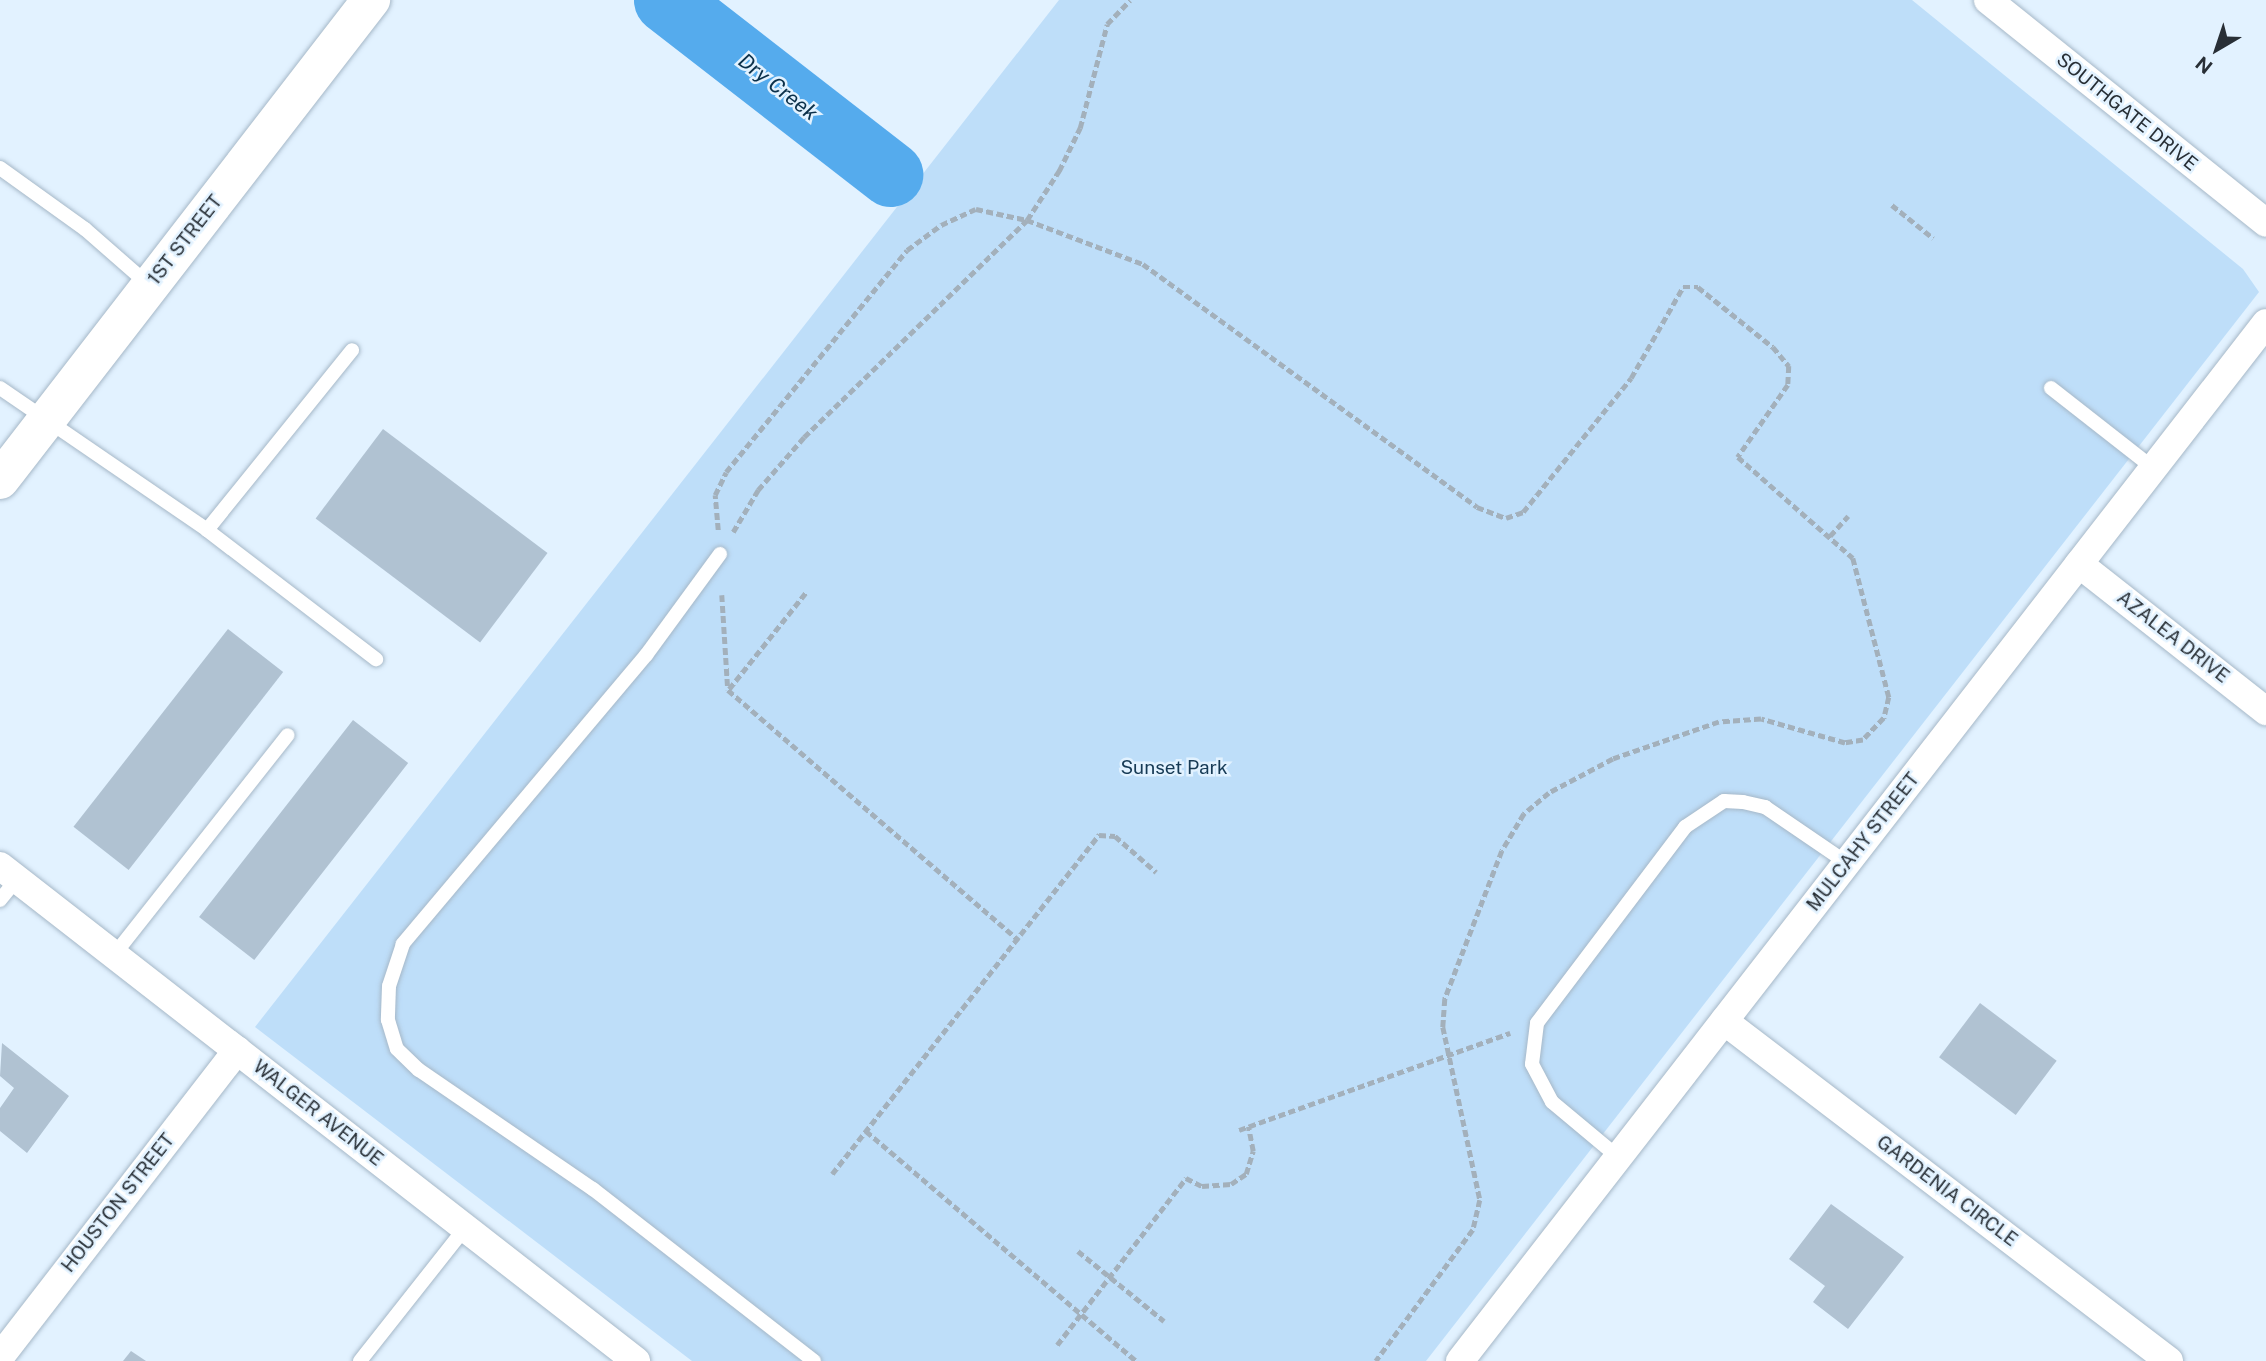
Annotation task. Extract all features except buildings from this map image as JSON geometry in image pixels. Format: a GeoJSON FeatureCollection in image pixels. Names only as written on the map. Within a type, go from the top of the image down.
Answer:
{"type":"FeatureCollection","features":[{"type":"Feature","properties":{"kind":"main road","name":"1ST STREET"},"geometry":{"type":"LineString","coordinates":[[0,480],[370,0]]}},
{"type":"Feature","properties":{"kind":"street","name":"SOUTHGATE DRIVE"},"geometry":{"type":"LineString","coordinates":[[1988,0],[2266,223]]}},
{"type":"Feature","properties":{"kind":"street","name":"MULCAHY STREET"},"geometry":{"type":"LineString","coordinates":[[1460,1361],[2266,323]]}},
{"type":"Feature","properties":{"kind":"street","name":"AZALEA DRIVE"},"geometry":{"type":"LineString","coordinates":[[2079,564],[2266,711]]}},
{"type":"Feature","properties":{"kind":"street","name":"WALGER AVENUE"},"geometry":{"type":"LineString","coordinates":[[6,882],[114,955],[636,1361]]}},
{"type":"Feature","properties":{"kind":"street","name":"GARDENIA CIRCLE"},"geometry":{"type":"LineString","coordinates":[[1724,1021],[2169,1361]]}},
{"type":"Feature","properties":{"kind":"street","name":"HOUSTON STREET"},"geometry":{"type":"LineString","coordinates":[[0,1357],[237,1050]]}},
{"type":"Feature","properties":{"kind":"lane"},"geometry":{"type":"LineString","coordinates":[[0,168],[85,229],[150,286]]}},
{"type":"Feature","properties":{"kind":"lane"},"geometry":{"type":"LineString","coordinates":[[207,530],[352,350]]}},
{"type":"Feature","properties":{"kind":"lane"},"geometry":{"type":"LineString","coordinates":[[0,388],[48,418],[207,530],[376,659]]}},
{"type":"Feature","properties":{"kind":"lane"},"geometry":{"type":"LineString","coordinates":[[2050,388],[2153,468]]}},
{"type":"Feature","properties":{"kind":"lane"},"geometry":{"type":"LineString","coordinates":[[720,554],[646,655],[404,944],[389,986],[388,1020],[397,1049],[419,1070],[593,1189],[814,1361]]}},
{"type":"Feature","properties":{"kind":"lane"},"geometry":{"type":"LineString","coordinates":[[114,955],[288,735]]}},
{"type":"Feature","properties":{"kind":"lane"},"geometry":{"type":"LineString","coordinates":[[1618,1157],[1552,1102],[1532,1064],[1537,1024],[1685,827],[1708,808],[1724,801],[1765,807],[1847,863]]}},
{"type":"Feature","properties":{"kind":"lane"},"geometry":{"type":"LineString","coordinates":[[360,1361],[465,1228]]}},
{"type":"Feature","properties":{"kind":"path"},"geometry":{"type":"LineString","coordinates":[[720,554],[758,490],[804,437],[1027,219],[1059,171],[1080,128],[1093,64],[1107,24],[1130,0]]}},
{"type":"Feature","properties":{"kind":"path"},"geometry":{"type":"LineString","coordinates":[[1892,205],[1933,238]]}},
{"type":"Feature","properties":{"kind":"path"},"geometry":{"type":"LineString","coordinates":[[1018,940],[728,690],[715,495],[726,472],[907,250],[941,225],[976,209],[1027,219],[1121,253],[1143,264],[1477,507],[1506,518],[1523,512],[1631,379],[1683,287],[1698,287],[1773,347],[1788,366],[1788,385],[1738,457],[1853,558],[1889,697],[1884,718],[1863,740],[1845,743],[1761,719],[1718,722],[1613,760],[1549,793],[1524,814],[1502,851],[1446,999],[1443,1027],[1451,1054],[1480,1200],[1473,1230],[1376,1361]]}},
{"type":"Feature","properties":{"kind":"path"},"geometry":{"type":"LineString","coordinates":[[1830,537],[1848,516]]}},
{"type":"Feature","properties":{"kind":"path"},"geometry":{"type":"LineString","coordinates":[[728,690],[807,591]]}},
{"type":"Feature","properties":{"kind":"path"},"geometry":{"type":"LineString","coordinates":[[832,1174],[1098,835],[1115,836],[1156,872]]}},
{"type":"Feature","properties":{"kind":"path"},"geometry":{"type":"LineString","coordinates":[[1239,1130],[1537,1024]]}},
{"type":"Feature","properties":{"kind":"path"},"geometry":{"type":"LineString","coordinates":[[1057,1345],[1185,1178],[1202,1186],[1231,1184],[1246,1174],[1253,1151],[1248,1126]]}},
{"type":"Feature","properties":{"kind":"path"},"geometry":{"type":"LineString","coordinates":[[866,1131],[1079,1317],[1136,1361]]}},
{"type":"Feature","properties":{"kind":"path"},"geometry":{"type":"LineString","coordinates":[[1078,1251],[1164,1321]]}},
{"type":"Feature","properties":{"kind":"green space","name":"Sunset Park"},"geometry":{"type":"Polygon","coordinates":[[[1059,0],[1912,0],[2243,269],[2259,292],[1426,1361],[692,1361],[255,1027],[1059,0]]]}},
{"type":"Feature","properties":{"kind":"waterway","name":"Dry Creek"},"geometry":{"type":"LineString","coordinates":[[666,0],[890,174]]}}]}
